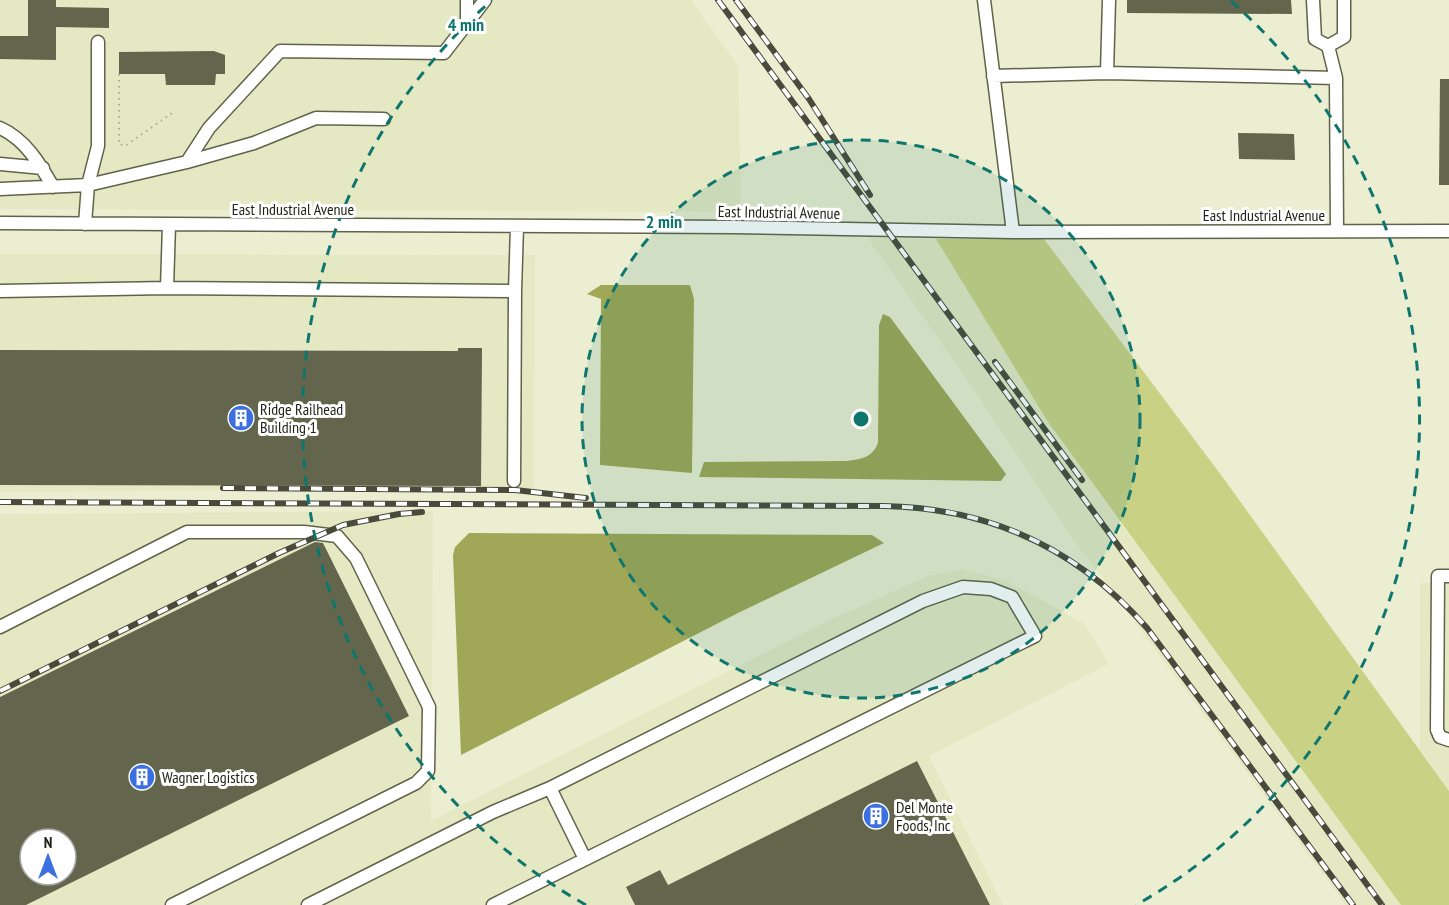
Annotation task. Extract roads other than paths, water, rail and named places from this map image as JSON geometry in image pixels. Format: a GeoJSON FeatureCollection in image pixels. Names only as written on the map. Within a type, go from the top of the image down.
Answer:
{"type":"FeatureCollection","features":[{"type":"Feature","properties":{"kind":"street"},"geometry":{"type":"LineString","coordinates":[[467,0],[467,24]]}},
{"type":"Feature","properties":{"kind":"street"},"geometry":{"type":"LineString","coordinates":[[187,162],[209,129],[280,51],[444,54],[485,0]]}},
{"type":"Feature","properties":{"kind":"street"},"geometry":{"type":"LineString","coordinates":[[984,0],[1013,232]]}},
{"type":"Feature","properties":{"kind":"street"},"geometry":{"type":"LineString","coordinates":[[1106,73],[1109,0]]}},
{"type":"Feature","properties":{"kind":"street"},"geometry":{"type":"LineString","coordinates":[[1313,0],[1315,39],[1328,46],[1336,78],[1337,231]]}},
{"type":"Feature","properties":{"kind":"street"},"geometry":{"type":"LineString","coordinates":[[1328,46],[1344,37],[1344,0]]}},
{"type":"Feature","properties":{"kind":"street"},"geometry":{"type":"LineString","coordinates":[[85,224],[88,184],[98,147],[98,42]]}},
{"type":"Feature","properties":{"kind":"street"},"geometry":{"type":"LineString","coordinates":[[993,76],[1106,73],[1336,78]]}},
{"type":"Feature","properties":{"kind":"street"},"geometry":{"type":"LineString","coordinates":[[0,189],[88,184],[187,162],[254,143],[316,118],[384,119]]}},
{"type":"Feature","properties":{"kind":"street"},"geometry":{"type":"LineString","coordinates":[[0,128],[15,135],[43,168],[53,187]]}},
{"type":"Feature","properties":{"kind":"street"},"geometry":{"type":"LineString","coordinates":[[0,164],[43,168]]}},
{"type":"Feature","properties":{"kind":"street","name":"East Industrial Avenue"},"geometry":{"type":"LineString","coordinates":[[0,223],[1013,232],[1449,231]]}},
{"type":"Feature","properties":{"kind":"street"},"geometry":{"type":"LineString","coordinates":[[167,288],[169,225]]}},
{"type":"Feature","properties":{"kind":"street"},"geometry":{"type":"LineString","coordinates":[[514,481],[516,226]]}},
{"type":"Feature","properties":{"kind":"street"},"geometry":{"type":"LineString","coordinates":[[0,291],[167,288],[515,291]]}},
{"type":"Feature","properties":{"kind":"street"},"geometry":{"type":"LineString","coordinates":[[0,627],[187,532],[304,532],[336,536],[356,558],[429,707],[428,771],[416,783],[172,905]]}},
{"type":"Feature","properties":{"kind":"street"},"geometry":{"type":"LineString","coordinates":[[1444,576],[1437,730],[1440,737],[1449,740]]}},
{"type":"Feature","properties":{"kind":"street"},"geometry":{"type":"LineString","coordinates":[[308,905],[493,812],[550,788],[923,601],[963,587],[991,589],[1012,597],[1035,636],[493,905]]}},
{"type":"Feature","properties":{"kind":"street"},"geometry":{"type":"LineString","coordinates":[[550,788],[585,858]]}},
{"type":"Feature","properties":{"kind":"railway"},"geometry":{"type":"LineString","coordinates":[[718,0],[1382,905]]}},
{"type":"Feature","properties":{"kind":"railway"},"geometry":{"type":"LineString","coordinates":[[736,0],[809,99],[870,195]]}},
{"type":"Feature","properties":{"kind":"railway"},"geometry":{"type":"LineString","coordinates":[[995,362],[1082,480]]}},
{"type":"Feature","properties":{"kind":"railway"},"geometry":{"type":"LineString","coordinates":[[223,488],[515,490],[586,498]]}},
{"type":"Feature","properties":{"kind":"railway"},"geometry":{"type":"LineString","coordinates":[[0,502],[884,506],[923,509],[995,524],[1029,538],[1061,555],[1091,575],[1147,628],[1353,905]]}},
{"type":"Feature","properties":{"kind":"railway"},"geometry":{"type":"LineString","coordinates":[[0,691],[279,553],[343,525],[422,512]]}},
{"type":"Feature","properties":{"kind":"place","name":"Ridge Railhead Building 1"},"geometry":{"type":"Point","coordinates":[241,418]}},
{"type":"Feature","properties":{"kind":"place","name":"Wagner Logistics"},"geometry":{"type":"Point","coordinates":[142,777]}},
{"type":"Feature","properties":{"kind":"place","name":"Del Monte Foods, Inc"},"geometry":{"type":"Point","coordinates":[876,816]}}]}
